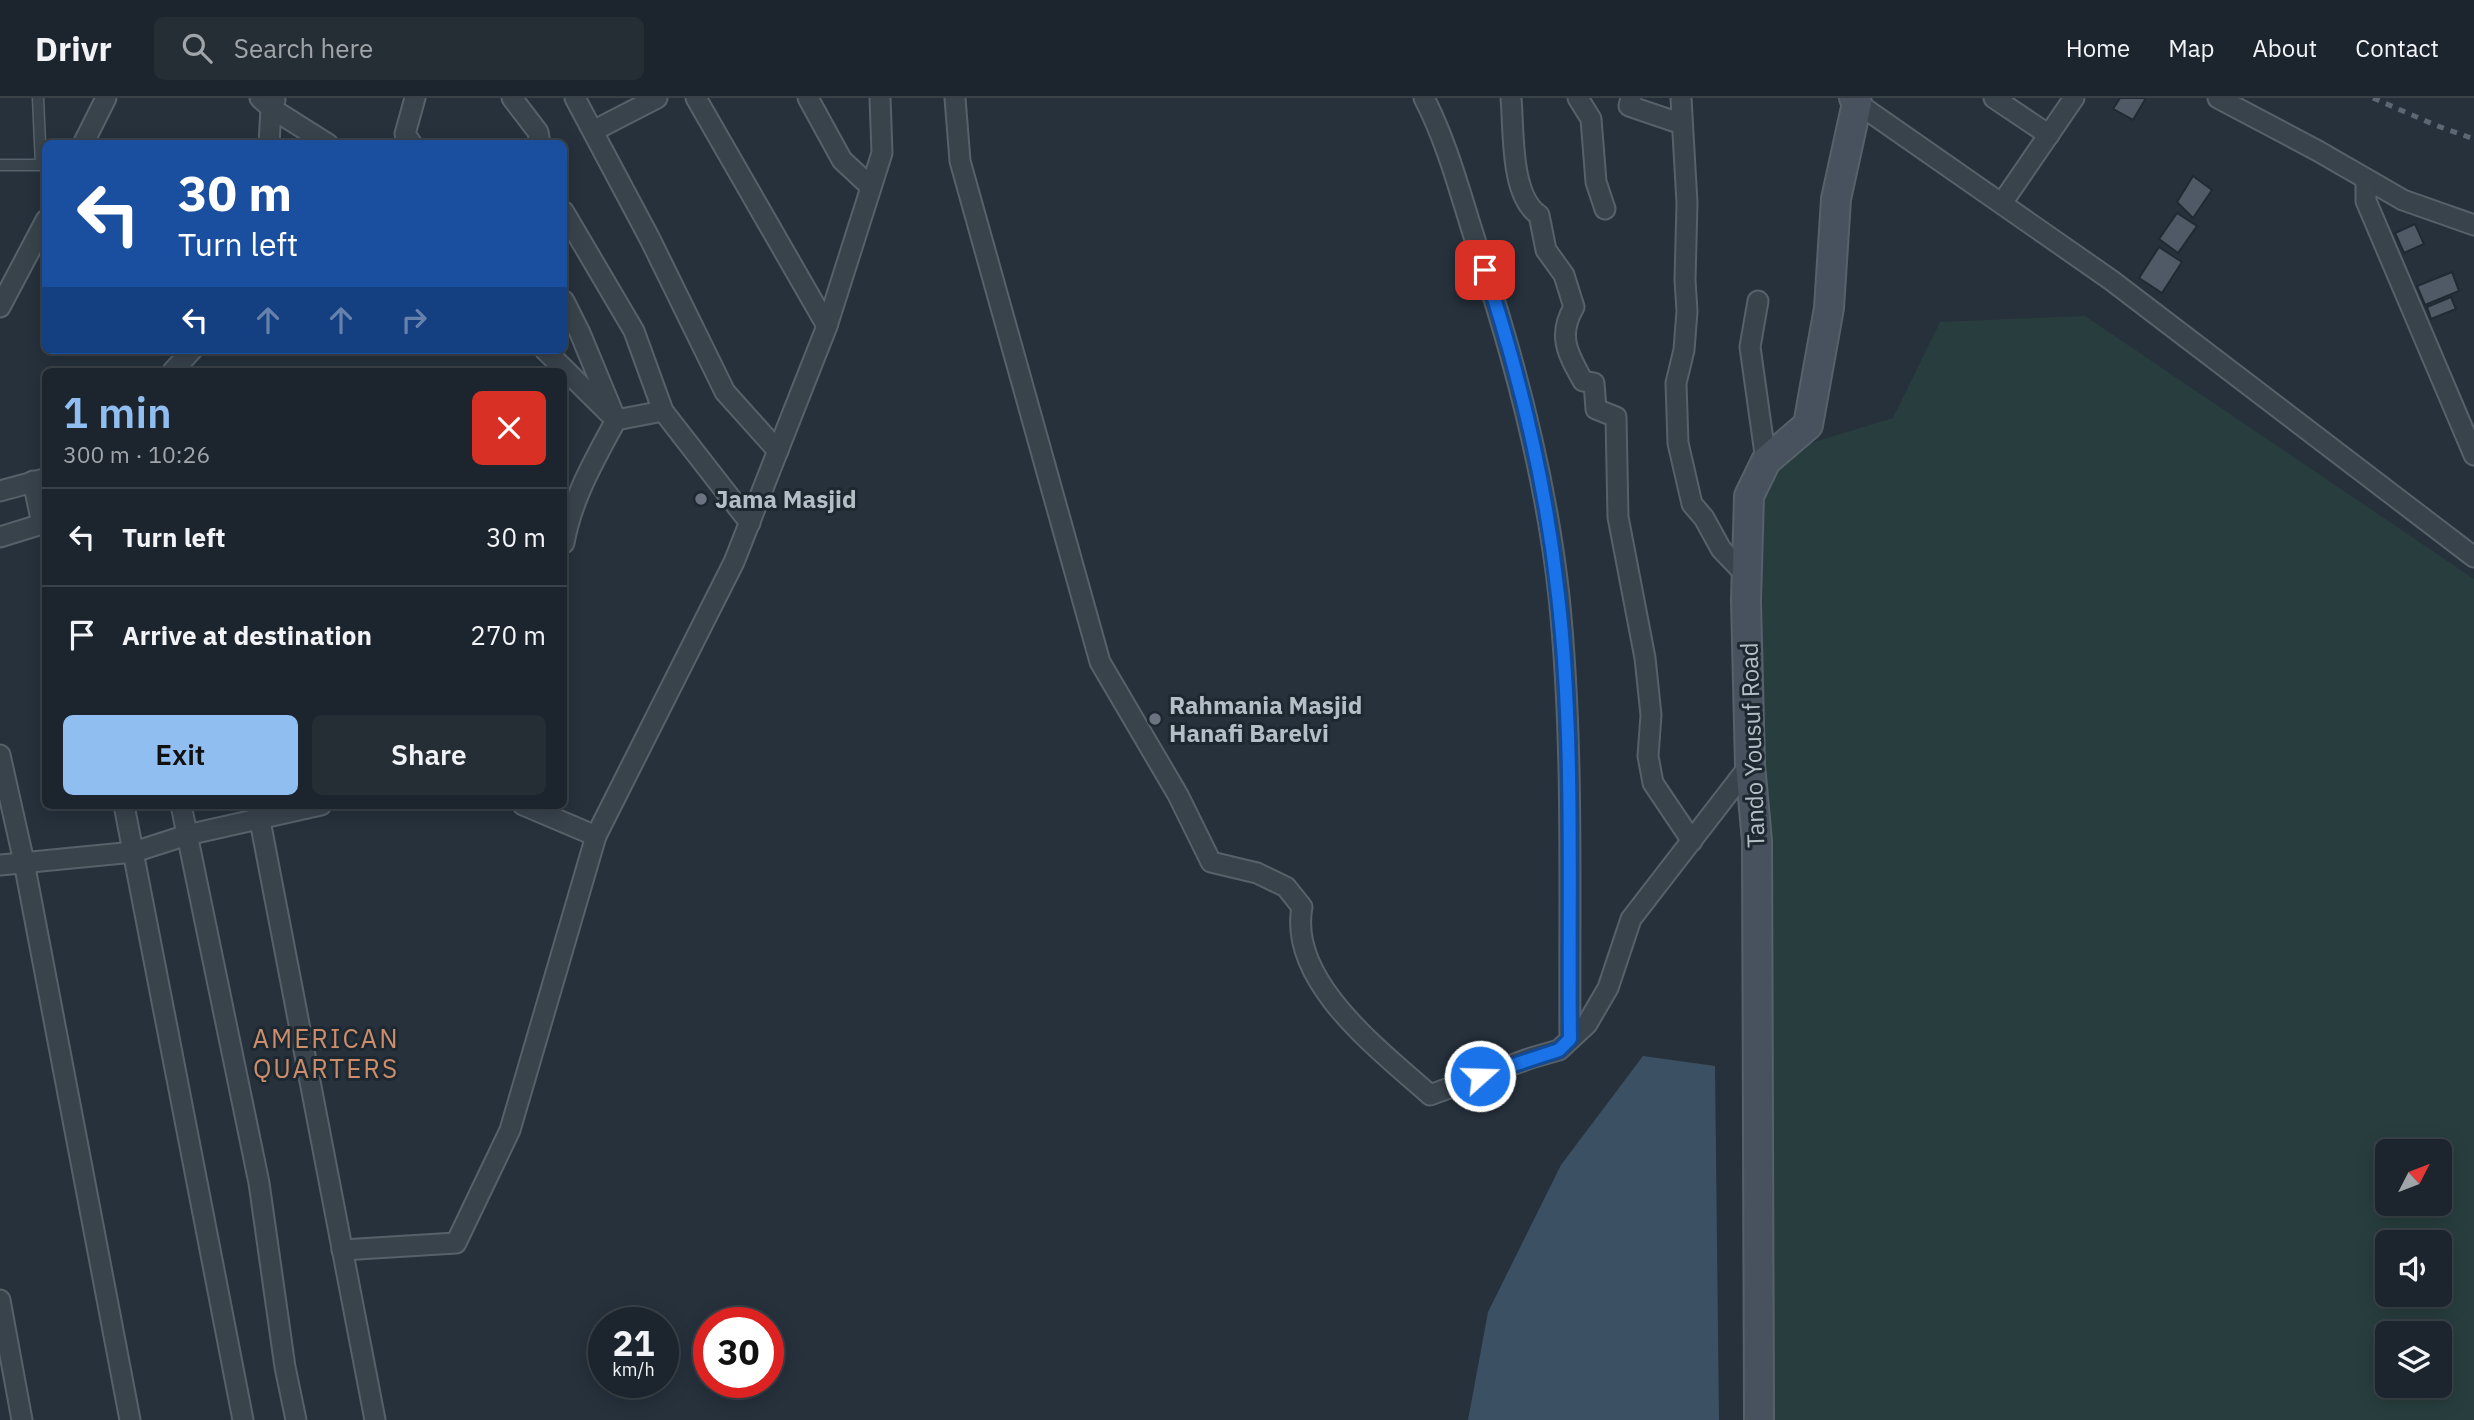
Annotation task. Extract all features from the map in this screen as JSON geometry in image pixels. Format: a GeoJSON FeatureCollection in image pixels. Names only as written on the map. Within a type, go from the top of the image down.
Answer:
{"type":"FeatureCollection","features":[{"type":"Feature","properties":{"kind":"street"},"geometry":{"type":"LineString","coordinates":[[85,140],[106,98]]}},
{"type":"Feature","properties":{"kind":"street"},"geometry":{"type":"LineString","coordinates":[[409,140],[405,134],[415,98]]}},
{"type":"Feature","properties":{"kind":"street"},"geometry":{"type":"LineString","coordinates":[[513,98],[538,132],[539,140]]}},
{"type":"Feature","properties":{"kind":"street"},"geometry":{"type":"LineString","coordinates":[[575,98],[650,239],[725,392],[778,451]]}},
{"type":"Feature","properties":{"kind":"street"},"geometry":{"type":"LineString","coordinates":[[593,131],[657,98]]}},
{"type":"Feature","properties":{"kind":"street"},"geometry":{"type":"LineString","coordinates":[[696,98],[827,326]]}},
{"type":"Feature","properties":{"kind":"street"},"geometry":{"type":"LineString","coordinates":[[808,98],[842,160],[871,187]]}},
{"type":"Feature","properties":{"kind":"street"},"geometry":{"type":"LineString","coordinates":[[342,1250],[456,1242],[510,1130],[596,835],[734,562],[827,326],[882,153],[880,98]]}},
{"type":"Feature","properties":{"kind":"street"},"geometry":{"type":"LineString","coordinates":[[955,98],[960,161],[1100,662],[1178,795],[1211,862],[1257,873],[1286,887],[1302,907],[1299,923],[1303,947],[1324,989],[1361,1033],[1430,1094],[1559,1050],[1587,1024],[1608,988],[1631,919],[1750,765]]}},
{"type":"Feature","properties":{"kind":"street"},"geometry":{"type":"LineString","coordinates":[[1424,98],[1445,148],[1507,336],[1540,469],[1559,596],[1569,746],[1570,1039]]}},
{"type":"Feature","properties":{"kind":"street"},"geometry":{"type":"LineString","coordinates":[[1511,98],[1516,169],[1530,209],[1539,215],[1546,250],[1564,275],[1574,307],[1566,321],[1565,340],[1569,356],[1583,381],[1594,383],[1596,409],[1616,417],[1618,517],[1645,659],[1651,715],[1648,756],[1653,783],[1692,841]]}},
{"type":"Feature","properties":{"kind":"street"},"geometry":{"type":"LineString","coordinates":[[1578,98],[1591,119],[1596,182],[1605,209]]}},
{"type":"Feature","properties":{"kind":"street"},"geometry":{"type":"LineString","coordinates":[[1631,98],[1629,106],[1682,124]]}},
{"type":"Feature","properties":{"kind":"street"},"geometry":{"type":"LineString","coordinates":[[1681,98],[1687,203],[1687,311],[1684,350],[1676,383],[1678,443],[1692,504],[1721,549],[1746,575]]}},
{"type":"Feature","properties":{"kind":"street"},"geometry":{"type":"LineString","coordinates":[[1994,98],[2049,135]]}},
{"type":"Feature","properties":{"kind":"street"},"geometry":{"type":"LineString","coordinates":[[2002,203],[2074,98]]}},
{"type":"Feature","properties":{"kind":"street"},"geometry":{"type":"LineString","coordinates":[[2217,98],[2403,200],[2474,225]]}},
{"type":"Feature","properties":{"kind":"street"},"geometry":{"type":"LineString","coordinates":[[1856,101],[2110,280],[2474,557]]}},
{"type":"Feature","properties":{"kind":"street","name":"Tando Yousuf Road"},"geometry":{"type":"LineString","coordinates":[[1759,1420],[1757,841],[1750,765],[1746,575],[1749,496],[1766,461],[1808,425],[1829,308],[1836,199],[1856,101]]}},
{"type":"Feature","properties":{"kind":"street"},"geometry":{"type":"LineString","coordinates":[[269,102],[269,140]]}},
{"type":"Feature","properties":{"kind":"street"},"geometry":{"type":"LineString","coordinates":[[269,102],[322,140]]}},
{"type":"Feature","properties":{"kind":"street"},"geometry":{"type":"LineString","coordinates":[[2366,179],[2366,201],[2474,455]]}},
{"type":"Feature","properties":{"kind":"street"},"geometry":{"type":"LineString","coordinates":[[567,217],[634,331],[663,411],[750,523]]}},
{"type":"Feature","properties":{"kind":"street"},"geometry":{"type":"LineString","coordinates":[[0,307],[42,228]]}},
{"type":"Feature","properties":{"kind":"street"},"geometry":{"type":"LineString","coordinates":[[1758,302],[1750,347],[1766,461]]}},
{"type":"Feature","properties":{"kind":"street"},"geometry":{"type":"LineString","coordinates":[[567,307],[616,419]]}},
{"type":"Feature","properties":{"kind":"street"},"geometry":{"type":"LineString","coordinates":[[176,368],[188,354]]}},
{"type":"Feature","properties":{"kind":"street"},"geometry":{"type":"LineString","coordinates":[[549,354],[564,368]]}},
{"type":"Feature","properties":{"kind":"street"},"geometry":{"type":"LineString","coordinates":[[567,371],[616,419]]}},
{"type":"Feature","properties":{"kind":"street"},"geometry":{"type":"LineString","coordinates":[[616,419],[663,411]]}},
{"type":"Feature","properties":{"kind":"street"},"geometry":{"type":"LineString","coordinates":[[567,524],[586,476],[616,419]]}},
{"type":"Feature","properties":{"kind":"street"},"geometry":{"type":"LineString","coordinates":[[0,491],[39,480],[42,506]]}},
{"type":"Feature","properties":{"kind":"street"},"geometry":{"type":"LineString","coordinates":[[0,537],[42,525]]}},
{"type":"Feature","properties":{"kind":"street"},"geometry":{"type":"LineString","coordinates":[[0,755],[24,862],[130,1420]]}},
{"type":"Feature","properties":{"kind":"street"},"geometry":{"type":"LineString","coordinates":[[125,809],[243,1420]]}},
{"type":"Feature","properties":{"kind":"street"},"geometry":{"type":"LineString","coordinates":[[182,809],[259,1183],[285,1367],[296,1420]]}},
{"type":"Feature","properties":{"kind":"street"},"geometry":{"type":"LineString","coordinates":[[0,865],[134,852],[258,811],[278,809]]}},
{"type":"Feature","properties":{"kind":"street"},"geometry":{"type":"LineString","coordinates":[[533,809],[596,835]]}},
{"type":"Feature","properties":{"kind":"street"},"geometry":{"type":"LineString","coordinates":[[258,811],[374,1420]]}},
{"type":"Feature","properties":{"kind":"street"},"geometry":{"type":"LineString","coordinates":[[0,1300],[22,1420]]}},
{"type":"Feature","properties":{"kind":"lane"},"geometry":{"type":"LineString","coordinates":[[0,165],[41,164],[38,98]]}},
{"type":"Feature","properties":{"kind":"green space"},"geometry":{"type":"Polygon","coordinates":[[[2085,316],[2474,579],[2474,1420],[1771,1420],[1761,481],[1798,447],[1893,418],[1940,322],[2085,316]]]}},
{"type":"Feature","properties":{"kind":"water"},"geometry":{"type":"Polygon","coordinates":[[[1643,1056],[1715,1066],[1719,1420],[1468,1420],[1488,1312],[1561,1165],[1643,1056]]]}},
{"type":"Feature","properties":{"kind":"building"},"geometry":{"type":"Polygon","coordinates":[[[2120,98],[2146,98],[2133,120],[2113,109],[2120,98]]]}},
{"type":"Feature","properties":{"kind":"building"},"geometry":{"type":"Polygon","coordinates":[[[2193,176],[2212,190],[2193,218],[2177,202],[2193,176]]]}},
{"type":"Feature","properties":{"kind":"building"},"geometry":{"type":"Polygon","coordinates":[[[2177,213],[2197,226],[2178,253],[2159,239],[2177,213]]]}},
{"type":"Feature","properties":{"kind":"building"},"geometry":{"type":"Polygon","coordinates":[[[2415,224],[2424,244],[2404,253],[2395,233],[2415,224]]]}},
{"type":"Feature","properties":{"kind":"building"},"geometry":{"type":"Polygon","coordinates":[[[2159,247],[2182,262],[2162,293],[2139,278],[2159,247]]]}},
{"type":"Feature","properties":{"kind":"building"},"geometry":{"type":"Polygon","coordinates":[[[2452,272],[2459,291],[2425,305],[2417,286],[2452,272]]]}},
{"type":"Feature","properties":{"kind":"building"},"geometry":{"type":"Polygon","coordinates":[[[2451,297],[2456,309],[2431,319],[2427,307],[2451,297]]]}},
{"type":"Feature","properties":{"kind":"railway"},"geometry":{"type":"LineString","coordinates":[[2373,98],[2474,139]]}},
{"type":"Feature","properties":{"kind":"place","name":"Jama Masjid"},"geometry":{"type":"Point","coordinates":[701,499]}},
{"type":"Feature","properties":{"kind":"place","name":"Rahmania Masjid Hanafi Barelvi"},"geometry":{"type":"Point","coordinates":[1155,719]}},
{"type":"Feature","properties":{"kind":"district","name":"AMERICAN QUARTERS"},"geometry":{"type":"Point","coordinates":[326,1053]}},
{"type":"Feature","properties":{"kind":"route"},"geometry":{"type":"LineString","coordinates":[[1480,1076],[1559,1050],[1570,1039],[1569,746],[1559,596],[1540,469],[1507,336],[1485,270]]}}]}
